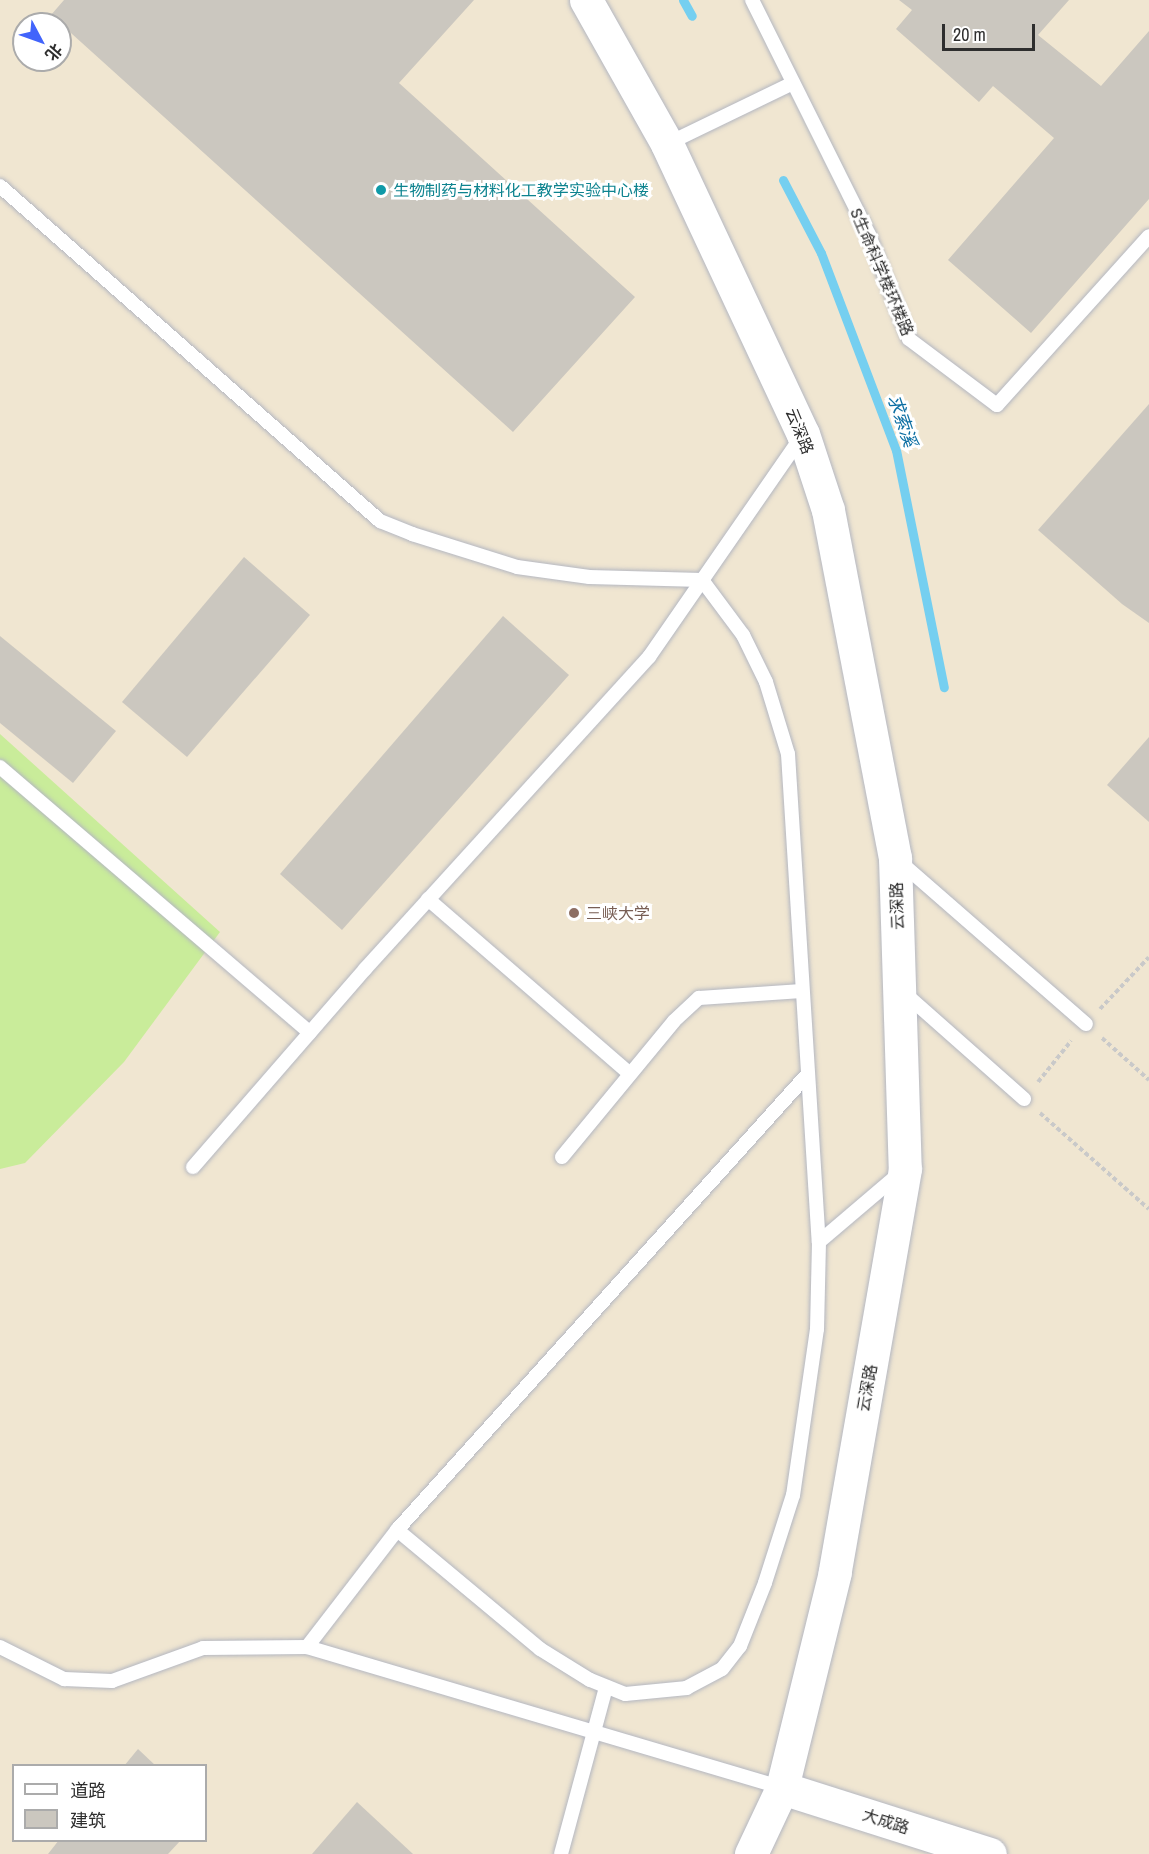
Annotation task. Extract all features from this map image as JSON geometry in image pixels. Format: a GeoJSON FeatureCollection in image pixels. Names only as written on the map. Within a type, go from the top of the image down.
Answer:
{"type":"FeatureCollection","features":[{"type":"Feature","properties":{"kind":"street","name":"云深路"},"geometry":{"type":"LineString","coordinates":[[586,0],[668,144],[803,434],[828,510],[895,858],[905,1169],[835,1572],[782,1788],[751,1854]]}},
{"type":"Feature","properties":{"kind":"street","name":"大成路"},"geometry":{"type":"LineString","coordinates":[[782,1788],[990,1854]]}},
{"type":"Feature","properties":{"kind":"lane","name":"S生命科学楼环楼路"},"geometry":{"type":"LineString","coordinates":[[752,0],[869,235],[909,339],[997,405],[1149,236]]}},
{"type":"Feature","properties":{"kind":"lane"},"geometry":{"type":"LineString","coordinates":[[668,144],[793,83]]}},
{"type":"Feature","properties":{"kind":"lane"},"geometry":{"type":"LineString","coordinates":[[0,186],[380,521],[412,534],[518,567],[589,577],[702,580]]}},
{"type":"Feature","properties":{"kind":"lane"},"geometry":{"type":"LineString","coordinates":[[193,1167],[429,899],[649,657],[803,434]]}},
{"type":"Feature","properties":{"kind":"lane"},"geometry":{"type":"LineString","coordinates":[[397,1530],[540,1649],[590,1680],[625,1694],[687,1688],[722,1669],[740,1646],[765,1582],[793,1495],[817,1329],[819,1242],[806,1076],[788,754],[766,682],[743,634],[702,580]]}},
{"type":"Feature","properties":{"kind":"lane"},"geometry":{"type":"LineString","coordinates":[[0,767],[310,1033]]}},
{"type":"Feature","properties":{"kind":"lane"},"geometry":{"type":"LineString","coordinates":[[895,858],[1086,1024]]}},
{"type":"Feature","properties":{"kind":"lane"},"geometry":{"type":"LineString","coordinates":[[429,899],[630,1074]]}},
{"type":"Feature","properties":{"kind":"lane"},"geometry":{"type":"LineString","coordinates":[[900,988],[1024,1099]]}},
{"type":"Feature","properties":{"kind":"lane"},"geometry":{"type":"LineString","coordinates":[[562,1157],[674,1021],[699,998],[802,991]]}},
{"type":"Feature","properties":{"kind":"lane"},"geometry":{"type":"LineString","coordinates":[[307,1647],[397,1530],[806,1076]]}},
{"type":"Feature","properties":{"kind":"lane"},"geometry":{"type":"LineString","coordinates":[[819,1242],[905,1169]]}},
{"type":"Feature","properties":{"kind":"lane"},"geometry":{"type":"LineString","coordinates":[[0,1647],[64,1679],[112,1681],[203,1648],[307,1647],[782,1788]]}},
{"type":"Feature","properties":{"kind":"lane"},"geometry":{"type":"LineString","coordinates":[[561,1854],[606,1687]]}},
{"type":"Feature","properties":{"kind":"path"},"geometry":{"type":"LineString","coordinates":[[1086,1024],[1149,1080]]}},
{"type":"Feature","properties":{"kind":"path"},"geometry":{"type":"LineString","coordinates":[[1024,1099],[1149,1209]]}},
{"type":"Feature","properties":{"kind":"shaded area","name":"三峡大学"},"geometry":{"type":"Polygon","coordinates":[[[0,0],[1149,0],[1149,1854],[0,1854],[0,0]]]}},
{"type":"Feature","properties":{"kind":"green space"},"geometry":{"type":"Polygon","coordinates":[[[0,734],[220,932],[124,1062],[25,1163],[0,1169],[0,734]]]}},
{"type":"Feature","properties":{"kind":"building","name":"生物制药与材料化工教学实验中心楼"},"geometry":{"type":"Polygon","coordinates":[[[64,0],[474,0],[399,83],[635,297],[513,432],[72,34],[72,12],[54,12],[64,0]]]}},
{"type":"Feature","properties":{"kind":"building"},"geometry":{"type":"Polygon","coordinates":[[[899,0],[1069,0],[1038,35],[1101,86],[1149,31],[1149,199],[1031,333],[948,260],[1054,138],[993,86],[979,102],[896,29],[912,10],[899,0]]]}},
{"type":"Feature","properties":{"kind":"building"},"geometry":{"type":"Polygon","coordinates":[[[1149,404],[1149,623],[1122,604],[1038,530],[1149,404]]]}},
{"type":"Feature","properties":{"kind":"building"},"geometry":{"type":"Polygon","coordinates":[[[244,557],[310,615],[187,757],[122,702],[244,557]]]}},
{"type":"Feature","properties":{"kind":"building"},"geometry":{"type":"Polygon","coordinates":[[[503,616],[569,675],[342,930],[280,874],[503,616]]]}},
{"type":"Feature","properties":{"kind":"building"},"geometry":{"type":"Polygon","coordinates":[[[0,636],[116,731],[73,783],[0,723],[0,636]]]}},
{"type":"Feature","properties":{"kind":"building"},"geometry":{"type":"Polygon","coordinates":[[[1149,737],[1149,822],[1107,785],[1149,737]]]}},
{"type":"Feature","properties":{"kind":"building"},"geometry":{"type":"Polygon","coordinates":[[[138,1749],[154,1764],[126,1764],[138,1749]]]}},
{"type":"Feature","properties":{"kind":"building"},"geometry":{"type":"Polygon","coordinates":[[[357,1802],[413,1854],[312,1854],[357,1802]]]}},
{"type":"Feature","properties":{"kind":"building"},"geometry":{"type":"Polygon","coordinates":[[[57,1842],[179,1842],[168,1854],[48,1854],[57,1842]]]}},
{"type":"Feature","properties":{"kind":"waterway","name":"求索溪"},"geometry":{"type":"LineString","coordinates":[[683,0],[692,16]]}},
{"type":"Feature","properties":{"kind":"waterway","name":"求索溪"},"geometry":{"type":"LineString","coordinates":[[783,180],[821,253],[896,450],[944,687]]}},
{"type":"Feature","properties":{"kind":"place","name":"生物制药与材料化工教学实验中心楼"},"geometry":{"type":"Point","coordinates":[381,190]}},
{"type":"Feature","properties":{"kind":"place","name":"三峡大学"},"geometry":{"type":"Point","coordinates":[574,913]}}]}
